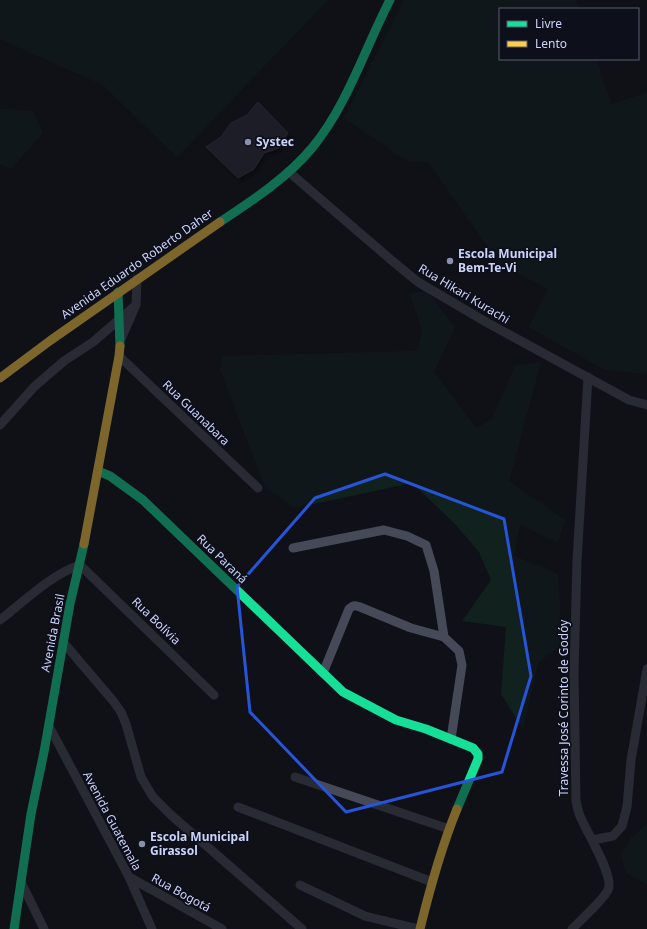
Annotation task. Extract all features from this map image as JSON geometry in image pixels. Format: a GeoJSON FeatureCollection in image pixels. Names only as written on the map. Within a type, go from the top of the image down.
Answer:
{"type":"FeatureCollection","features":[{"type":"Feature","properties":{"kind":"street","name":"Avenida Eduardo Roberto Daher"},"geometry":{"type":"LineString","coordinates":[[0,378],[46,343],[172,253],[289,172],[313,146],[335,114],[390,0]]}},
{"type":"Feature","properties":{"kind":"street","name":"Rua Hikari Kurachi"},"geometry":{"type":"LineString","coordinates":[[289,172],[418,282],[486,322],[629,400],[647,405]]}},
{"type":"Feature","properties":{"kind":"street","name":"Avenida Brasil"},"geometry":{"type":"LineString","coordinates":[[120,342],[136,305],[137,279]]}},
{"type":"Feature","properties":{"kind":"street","name":"Avenida Brasil"},"geometry":{"type":"LineString","coordinates":[[14,929],[31,814],[49,726],[70,604],[80,564],[119,356],[120,342],[118,292]]}},
{"type":"Feature","properties":{"kind":"street"},"geometry":{"type":"LineString","coordinates":[[0,425],[34,387],[52,371],[64,361],[93,342],[136,305]]}},
{"type":"Feature","properties":{"kind":"street","name":"Rua Guanabara"},"geometry":{"type":"LineString","coordinates":[[119,356],[258,488]]}},
{"type":"Feature","properties":{"kind":"street","name":"Travessa José Corinto de Godóy"},"geometry":{"type":"LineString","coordinates":[[572,929],[608,890],[610,882],[579,814],[576,801],[574,673],[577,561],[588,377]]}},
{"type":"Feature","properties":{"kind":"street","name":"Rua Paraná"},"geometry":{"type":"LineString","coordinates":[[98,470],[110,476],[144,500],[344,692],[369,707],[396,720],[473,748],[478,754],[478,759],[449,829],[432,882],[420,929]]}},
{"type":"Feature","properties":{"kind":"street"},"geometry":{"type":"LineString","coordinates":[[293,548],[384,530],[407,536],[426,545],[434,571],[444,637]]}},
{"type":"Feature","properties":{"kind":"street"},"geometry":{"type":"LineString","coordinates":[[0,620],[58,574],[80,564]]}},
{"type":"Feature","properties":{"kind":"street","name":"Rua Bolívia"},"geometry":{"type":"LineString","coordinates":[[80,564],[214,695]]}},
{"type":"Feature","properties":{"kind":"street"},"geometry":{"type":"LineString","coordinates":[[323,673],[349,609],[352,606],[356,605],[411,628],[444,637],[458,651],[462,665],[450,739]]}},
{"type":"Feature","properties":{"kind":"street"},"geometry":{"type":"LineString","coordinates":[[63,642],[121,712],[141,777],[153,797],[171,816],[302,929]]}},
{"type":"Feature","properties":{"kind":"street"},"geometry":{"type":"LineString","coordinates":[[592,840],[613,836],[622,826],[627,808],[631,760],[647,669]]}},
{"type":"Feature","properties":{"kind":"street","name":"Avenida Guatemala"},"geometry":{"type":"LineString","coordinates":[[49,726],[129,877],[152,929]]}},
{"type":"Feature","properties":{"kind":"street"},"geometry":{"type":"LineString","coordinates":[[295,777],[449,829]]}},
{"type":"Feature","properties":{"kind":"street"},"geometry":{"type":"LineString","coordinates":[[238,807],[432,882]]}},
{"type":"Feature","properties":{"kind":"street","name":"Rua Bogotá"},"geometry":{"type":"LineString","coordinates":[[129,877],[222,929]]}},
{"type":"Feature","properties":{"kind":"street"},"geometry":{"type":"LineString","coordinates":[[21,882],[44,929]]}},
{"type":"Feature","properties":{"kind":"street"},"geometry":{"type":"LineString","coordinates":[[300,885],[365,916],[420,929]]}},
{"type":"Feature","properties":{"kind":"highlighted area"},"geometry":{"type":"Polygon","coordinates":[[[385,474],[504,519],[531,676],[502,772],[346,812],[250,712],[237,587],[315,498],[385,474]]]}},
{"type":"Feature","properties":{"kind":"green space"},"geometry":{"type":"Polygon","coordinates":[[[0,0],[328,0],[177,157],[103,85],[0,39],[0,0]]]}},
{"type":"Feature","properties":{"kind":"green space"},"geometry":{"type":"Polygon","coordinates":[[[404,0],[575,0],[578,8],[499,8],[499,60],[596,60],[611,104],[647,93],[647,374],[605,370],[529,327],[548,289],[500,264],[428,162],[409,162],[344,118],[404,0]]]}},
{"type":"Feature","properties":{"kind":"green space"},"geometry":{"type":"Polygon","coordinates":[[[0,109],[33,111],[43,133],[11,169],[0,164],[0,109]]]}},
{"type":"Feature","properties":{"kind":"green space"},"geometry":{"type":"Polygon","coordinates":[[[427,291],[455,327],[434,372],[476,428],[491,420],[515,366],[541,362],[509,481],[565,520],[558,542],[520,525],[514,556],[558,574],[562,644],[538,663],[523,729],[501,694],[506,627],[462,621],[491,580],[479,552],[455,524],[412,483],[295,508],[265,487],[220,369],[222,356],[417,351],[422,330],[410,294],[427,291]]]}},
{"type":"Feature","properties":{"kind":"green space"},"geometry":{"type":"Polygon","coordinates":[[[647,824],[647,885],[626,873],[621,854],[631,838],[647,824]]]}},
{"type":"Feature","properties":{"kind":"building","name":"Systec"},"geometry":{"type":"Polygon","coordinates":[[[258,102],[288,133],[279,148],[264,153],[254,169],[238,178],[206,147],[221,137],[231,123],[247,115],[258,102]]]}},
{"type":"Feature","properties":{"kind":"traffic: fast"},"geometry":{"type":"LineString","coordinates":[[220,222],[281,179],[312,148],[335,114],[355,76],[390,0]]}},
{"type":"Feature","properties":{"kind":"traffic: fast"},"geometry":{"type":"LineString","coordinates":[[118,292],[120,346]]}},
{"type":"Feature","properties":{"kind":"traffic: fast"},"geometry":{"type":"LineString","coordinates":[[98,471],[110,476],[143,500],[343,692],[396,720],[426,729],[473,748],[478,754],[478,759],[457,809]]}},
{"type":"Feature","properties":{"kind":"traffic: fast"},"geometry":{"type":"LineString","coordinates":[[14,929],[31,814],[44,752],[70,604],[84,544]]}},
{"type":"Feature","properties":{"kind":"traffic: slow"},"geometry":{"type":"LineString","coordinates":[[0,378],[51,340],[220,222]]}},
{"type":"Feature","properties":{"kind":"traffic: slow"},"geometry":{"type":"LineString","coordinates":[[84,544],[120,346]]}},
{"type":"Feature","properties":{"kind":"traffic: slow"},"geometry":{"type":"LineString","coordinates":[[420,929],[436,868],[457,809]]}},
{"type":"Feature","properties":{"kind":"place","name":"Systec"},"geometry":{"type":"Point","coordinates":[248,142]}},
{"type":"Feature","properties":{"kind":"place","name":"Escola Municipal Bem-Te-Vi"},"geometry":{"type":"Point","coordinates":[450,261]}},
{"type":"Feature","properties":{"kind":"place","name":"Escola Municipal Girassol"},"geometry":{"type":"Point","coordinates":[142,844]}}]}
